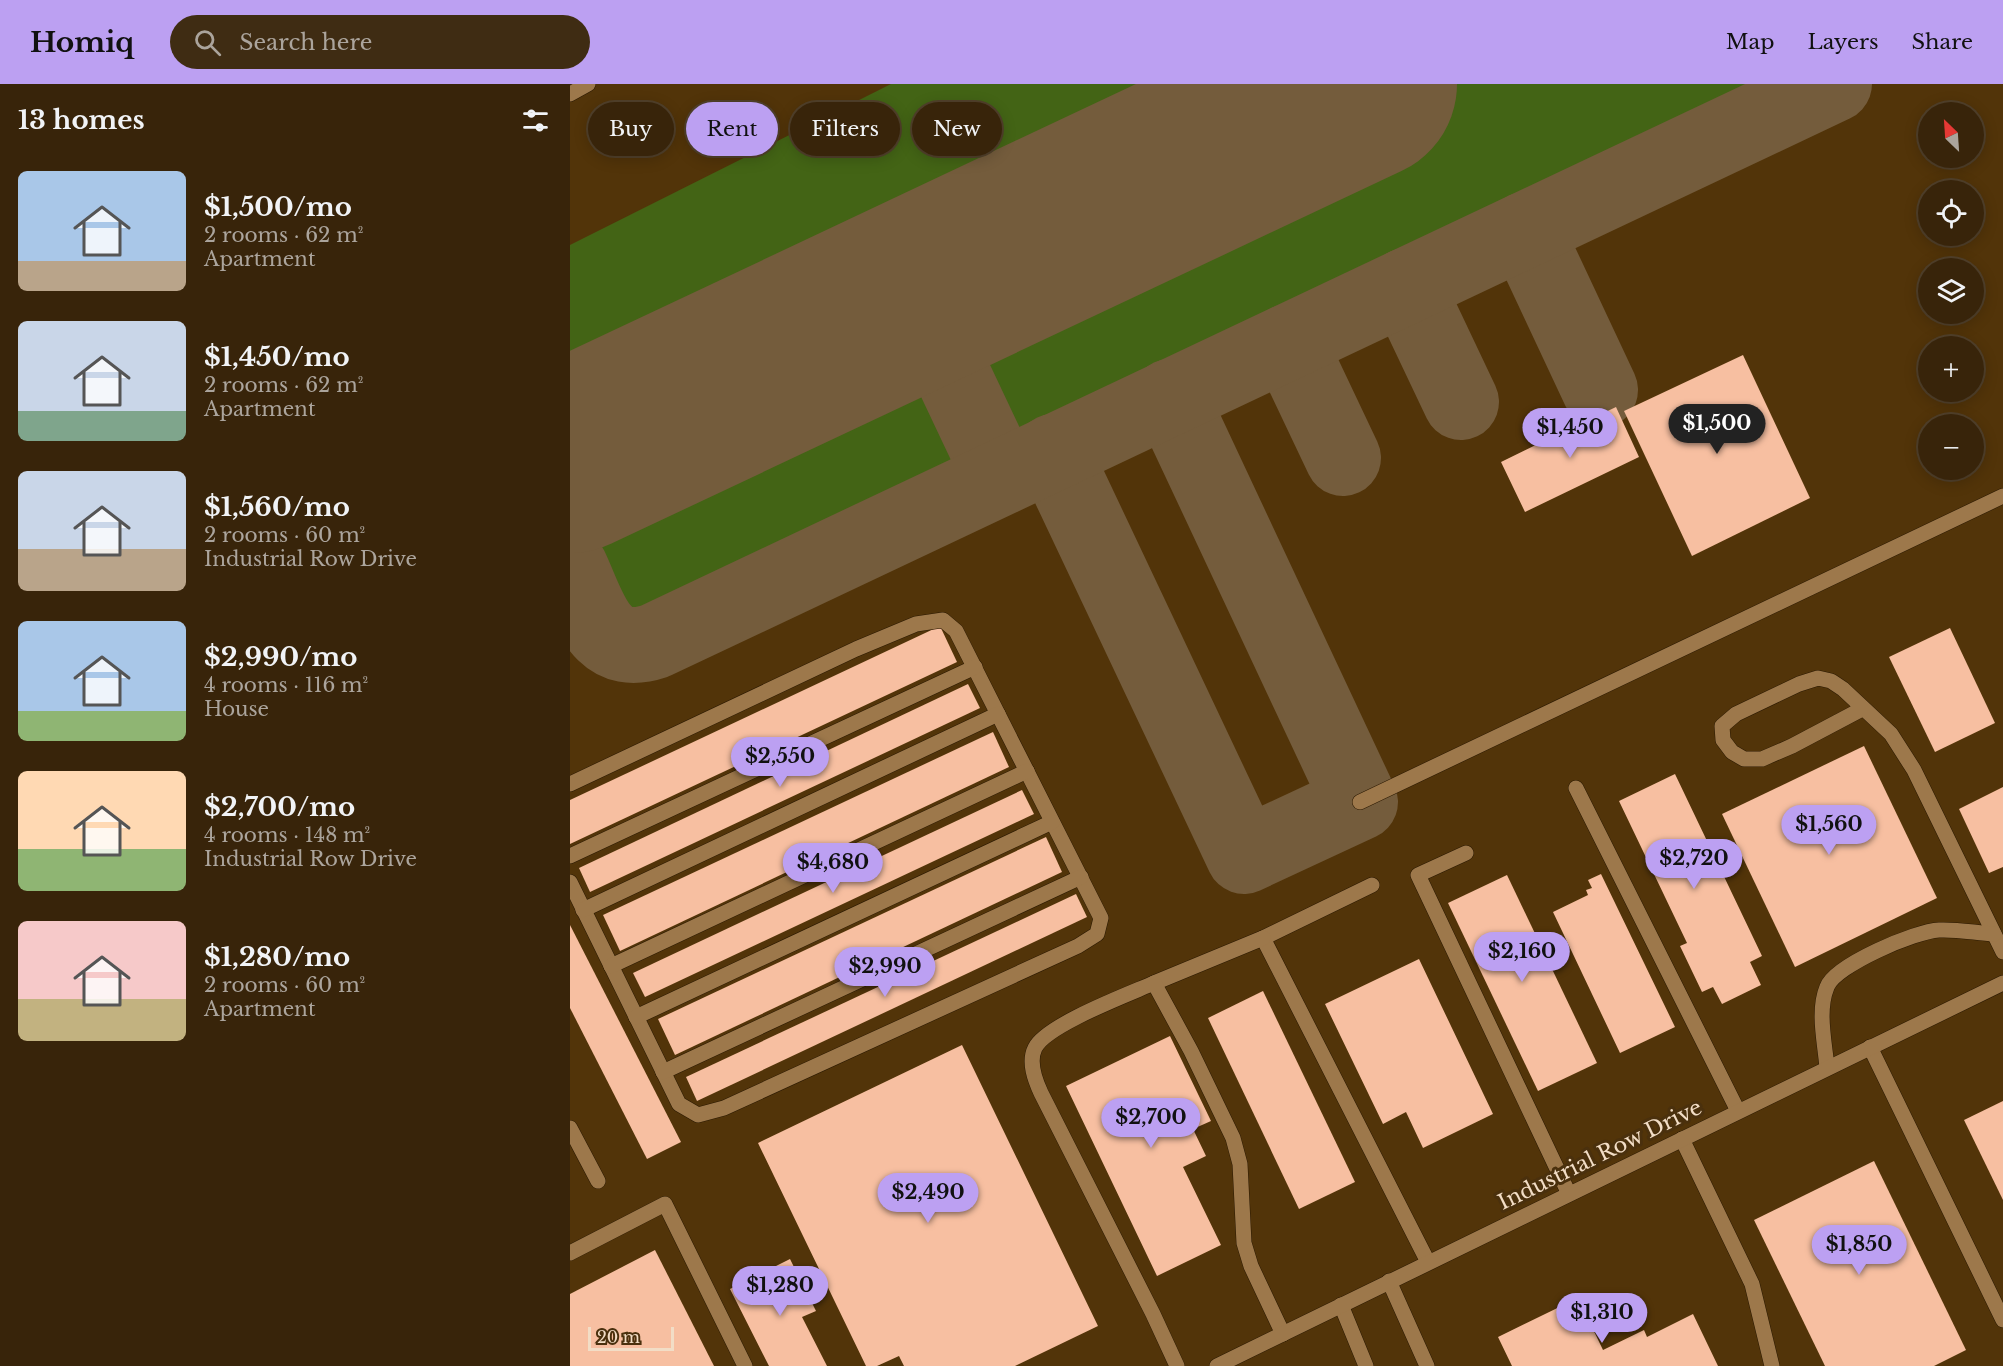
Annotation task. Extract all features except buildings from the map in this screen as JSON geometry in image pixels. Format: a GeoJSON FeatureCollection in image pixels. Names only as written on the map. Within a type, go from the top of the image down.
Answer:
{"type":"FeatureCollection","features":[{"type":"Feature","properties":{"kind":"street"},"geometry":{"type":"LineString","coordinates":[[570,94],[588,84]]}},
{"type":"Feature","properties":{"kind":"street"},"geometry":{"type":"LineString","coordinates":[[1360,801],[2003,496]]}},
{"type":"Feature","properties":{"kind":"street"},"geometry":{"type":"LineString","coordinates":[[570,784],[856,649],[916,624],[943,620],[956,631],[1101,918],[1097,934],[1078,946],[724,1108],[698,1115],[679,1104],[570,882]]}},
{"type":"Feature","properties":{"kind":"street"},"geometry":{"type":"LineString","coordinates":[[570,856],[975,667]]}},
{"type":"Feature","properties":{"kind":"street"},"geometry":{"type":"LineString","coordinates":[[1862,709],[1762,759],[1744,759],[1732,752],[1723,740],[1722,726],[1736,714],[1799,684],[1818,678],[1830,681],[1843,689],[1891,734],[1914,770],[2003,952]]}},
{"type":"Feature","properties":{"kind":"street"},"geometry":{"type":"LineString","coordinates":[[583,910],[998,714]]}},
{"type":"Feature","properties":{"kind":"street"},"geometry":{"type":"LineString","coordinates":[[611,966],[1027,771]]}},
{"type":"Feature","properties":{"kind":"street"},"geometry":{"type":"LineString","coordinates":[[1576,788],[1738,1111]]}},
{"type":"Feature","properties":{"kind":"street"},"geometry":{"type":"LineString","coordinates":[[636,1017],[1052,822]]}},
{"type":"Feature","properties":{"kind":"street"},"geometry":{"type":"LineString","coordinates":[[1466,853],[1418,875],[1569,1194]]}},
{"type":"Feature","properties":{"kind":"street"},"geometry":{"type":"LineString","coordinates":[[663,1072],[1081,878]]}},
{"type":"Feature","properties":{"kind":"street"},"geometry":{"type":"LineString","coordinates":[[1177,1366],[1036,1082],[1032,1059],[1035,1047],[1047,1034],[1081,1016],[1263,938],[1372,885]]}},
{"type":"Feature","properties":{"kind":"street"},"geometry":{"type":"LineString","coordinates":[[1827,1068],[1823,1001],[1828,984],[1837,974],[1863,958],[1904,939],[1938,930],[1994,934]]}},
{"type":"Feature","properties":{"kind":"street"},"geometry":{"type":"LineString","coordinates":[[1263,938],[1428,1262]]}},
{"type":"Feature","properties":{"kind":"street"},"geometry":{"type":"LineString","coordinates":[[1154,983],[1191,1051],[1233,1138],[1240,1164],[1244,1243],[1251,1266],[1283,1334]]}},
{"type":"Feature","properties":{"kind":"street","name":"Industrial Row Drive"},"geometry":{"type":"LineString","coordinates":[[1217,1366],[2003,983]]}},
{"type":"Feature","properties":{"kind":"street"},"geometry":{"type":"LineString","coordinates":[[1870,1047],[2003,1320]]}},
{"type":"Feature","properties":{"kind":"street"},"geometry":{"type":"LineString","coordinates":[[570,1128],[598,1181]]}},
{"type":"Feature","properties":{"kind":"street"},"geometry":{"type":"LineString","coordinates":[[1682,1139],[1752,1284],[1772,1366]]}},
{"type":"Feature","properties":{"kind":"street"},"geometry":{"type":"LineString","coordinates":[[570,1253],[665,1204],[745,1366]]}},
{"type":"Feature","properties":{"kind":"street"},"geometry":{"type":"LineString","coordinates":[[1389,1281],[1428,1366]]}},
{"type":"Feature","properties":{"kind":"street"},"geometry":{"type":"LineString","coordinates":[[1341,1305],[1366,1366]]}},
{"type":"Feature","properties":{"kind":"shaded area"},"geometry":{"type":"Polygon","coordinates":[[[570,84],[2003,84],[2003,1366],[570,1366],[570,84]]]}},
{"type":"Feature","properties":{"kind":"green space"},"geometry":{"type":"Polygon","coordinates":[[[891,84],[1257,84],[570,410],[570,245],[747,156],[778,156],[778,141],[790,135],[790,156],[900,156],[900,102],[855,102],[891,84]]]}},
{"type":"Feature","properties":{"kind":"green space"},"geometry":{"type":"Polygon","coordinates":[[[1452,84],[1795,84],[1086,419],[1013,439],[971,375],[957,324],[958,318],[1452,84]]]}},
{"type":"Feature","properties":{"kind":"green space"},"geometry":{"type":"Polygon","coordinates":[[[908,341],[942,390],[964,464],[900,507],[696,604],[630,624],[590,569],[570,509],[572,500],[908,341]]]}},
{"type":"Feature","properties":{"kind":"taxiway"},"geometry":{"type":"LineString","coordinates":[[570,567],[590,613],[609,636],[621,643],[636,645],[655,641],[1834,84]]}},
{"type":"Feature","properties":{"kind":"taxiway"},"geometry":{"type":"LineString","coordinates":[[1525,230],[1600,390]]}},
{"type":"Feature","properties":{"kind":"taxiway"},"geometry":{"type":"LineString","coordinates":[[1406,286],[1461,402]]}},
{"type":"Feature","properties":{"kind":"taxiway"},"geometry":{"type":"LineString","coordinates":[[915,295],[1001,477]]}},
{"type":"Feature","properties":{"kind":"taxiway"},"geometry":{"type":"LineString","coordinates":[[1288,342],[1343,458]]}},
{"type":"Feature","properties":{"kind":"taxiway"},"geometry":{"type":"LineString","coordinates":[[1053,452],[1244,856],[1360,802],[1170,397]]}},
{"type":"Feature","properties":{"kind":"runway"},"geometry":{"type":"LineString","coordinates":[[570,457],[1361,84]]}}]}
